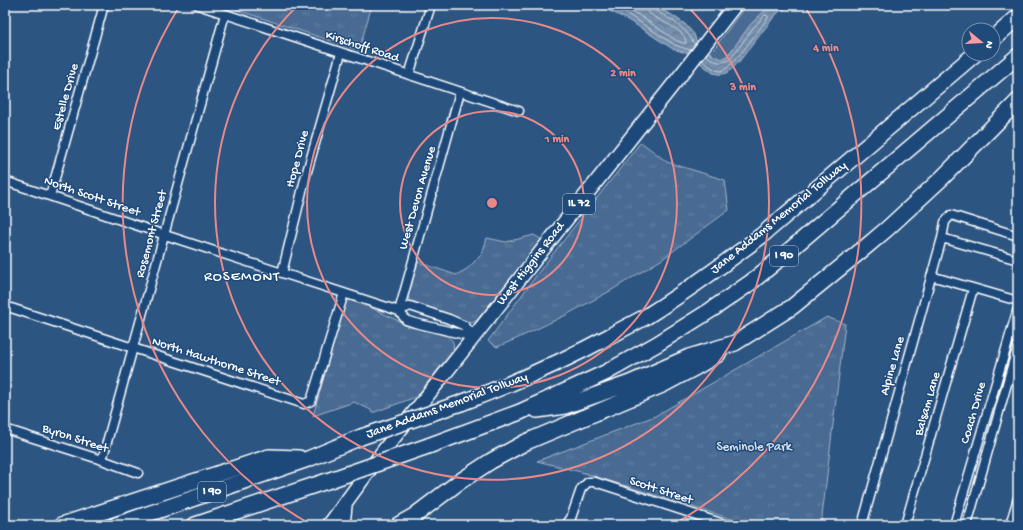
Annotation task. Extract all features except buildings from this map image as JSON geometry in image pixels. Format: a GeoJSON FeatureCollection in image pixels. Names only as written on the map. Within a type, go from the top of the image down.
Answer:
{"type":"FeatureCollection","features":[{"type":"Feature","properties":{"kind":"highway"},"geometry":{"type":"LineString","coordinates":[[1001,32],[1018,17]]}},
{"type":"Feature","properties":{"kind":"highway","name":"I 90"},"geometry":{"type":"LineString","coordinates":[[195,525],[428,446],[520,412],[605,373],[657,344],[750,283],[1018,56]]}},
{"type":"Feature","properties":{"kind":"highway","name":"Jane Addams Memorial Tollway"},"geometry":{"type":"LineString","coordinates":[[116,525],[308,459],[361,437],[461,403],[523,379],[585,350],[646,317],[686,292],[761,236],[966,62]]}},
{"type":"Feature","properties":{"kind":"highway","name":"I 90"},"geometry":{"type":"LineString","coordinates":[[520,412],[565,406],[630,383],[689,357],[735,343],[792,307],[868,245],[942,178],[1018,101]]}},
{"type":"Feature","properties":{"kind":"highway"},"geometry":{"type":"LineString","coordinates":[[398,525],[414,516],[459,482],[491,461],[526,442],[662,385],[696,367],[735,343]]}},
{"type":"Feature","properties":{"kind":"highway"},"geometry":{"type":"LineString","coordinates":[[62,525],[269,457],[308,459]]}},
{"type":"Feature","properties":{"kind":"highway"},"geometry":{"type":"LineString","coordinates":[[342,525],[344,506]]}},
{"type":"Feature","properties":{"kind":"main road","name":"West Higgins Road"},"geometry":{"type":"LineString","coordinates":[[329,525],[384,450],[735,5]]}},
{"type":"Feature","properties":{"kind":"street","name":"Estelle Drive"},"geometry":{"type":"LineString","coordinates":[[50,196],[104,5]]}},
{"type":"Feature","properties":{"kind":"street","name":"Kirschoff Road"},"geometry":{"type":"LineString","coordinates":[[198,5],[519,111]]}},
{"type":"Feature","properties":{"kind":"street"},"geometry":{"type":"LineString","coordinates":[[409,75],[431,5]]}},
{"type":"Feature","properties":{"kind":"street","name":"Rosemont Street"},"geometry":{"type":"LineString","coordinates":[[102,460],[225,14]]}},
{"type":"Feature","properties":{"kind":"street","name":"Hope Drive"},"geometry":{"type":"LineString","coordinates":[[282,273],[306,176],[341,52]]}},
{"type":"Feature","properties":{"kind":"street","name":"West Devon Avenue"},"geometry":{"type":"LineString","coordinates":[[399,311],[460,92]]}},
{"type":"Feature","properties":{"kind":"street","name":"North Scott Street"},"geometry":{"type":"LineString","coordinates":[[5,181],[164,235],[399,311],[406,320],[474,337]]}},
{"type":"Feature","properties":{"kind":"street","name":"Alpine Lane"},"geometry":{"type":"LineString","coordinates":[[862,525],[942,238],[945,222],[951,215],[1018,236]]}},
{"type":"Feature","properties":{"kind":"street"},"geometry":{"type":"LineString","coordinates":[[942,238],[1018,260]]}},
{"type":"Feature","properties":{"kind":"street"},"geometry":{"type":"LineString","coordinates":[[931,276],[1018,302]]}},
{"type":"Feature","properties":{"kind":"street","name":"Balsam Lane"},"geometry":{"type":"LineString","coordinates":[[905,525],[973,289]]}},
{"type":"Feature","properties":{"kind":"street","name":"North Hawthorne Street"},"geometry":{"type":"LineString","coordinates":[[5,306],[304,404],[311,401],[344,294]]}},
{"type":"Feature","properties":{"kind":"street","name":"North Scott Street"},"geometry":{"type":"LineString","coordinates":[[399,311],[410,306],[449,319],[465,326],[474,337]]}},
{"type":"Feature","properties":{"kind":"street","name":"Coach Drive"},"geometry":{"type":"LineString","coordinates":[[954,525],[1018,308]]}},
{"type":"Feature","properties":{"kind":"street","name":"Coach Drive"},"geometry":{"type":"LineString","coordinates":[[967,525],[1018,345]]}},
{"type":"Feature","properties":{"kind":"street","name":"Byron Street"},"geometry":{"type":"LineString","coordinates":[[5,429],[138,473]]}},
{"type":"Feature","properties":{"kind":"street","name":"Scott Street"},"geometry":{"type":"LineString","coordinates":[[566,525],[571,518],[581,488],[588,482],[595,482],[721,524]]}},
{"type":"Feature","properties":{"kind":"street"},"geometry":{"type":"LineString","coordinates":[[1010,525],[1018,498]]}},
{"type":"Feature","properties":{"kind":"green space"},"geometry":{"type":"Polygon","coordinates":[[[238,5],[372,5],[359,50],[237,10],[238,5]]]}},
{"type":"Feature","properties":{"kind":"green space"},"geometry":{"type":"Polygon","coordinates":[[[746,5],[771,5],[726,57],[722,59],[715,57],[711,53],[746,5]]]}},
{"type":"Feature","properties":{"kind":"green space"},"geometry":{"type":"Polygon","coordinates":[[[641,142],[667,162],[725,180],[729,210],[661,260],[610,291],[566,315],[497,347],[488,341],[541,269],[641,142]]]}},
{"type":"Feature","properties":{"kind":"green space"},"geometry":{"type":"Polygon","coordinates":[[[534,235],[542,240],[477,320],[472,323],[465,322],[410,301],[408,296],[418,262],[456,275],[467,269],[482,254],[487,238],[506,242],[534,235]]]}},
{"type":"Feature","properties":{"kind":"green space"},"geometry":{"type":"Polygon","coordinates":[[[353,299],[407,325],[447,336],[453,342],[453,351],[416,397],[372,413],[371,410],[354,402],[313,416],[345,302],[353,299]]]}},
{"type":"Feature","properties":{"kind":"green space","name":"Seminole Park"},"geometry":{"type":"Polygon","coordinates":[[[827,317],[845,324],[821,525],[751,525],[581,472],[537,461],[655,416],[827,317]]]}},
{"type":"Feature","properties":{"kind":"water"},"geometry":{"type":"Polygon","coordinates":[[[592,5],[652,5],[672,15],[685,24],[694,34],[696,40],[712,55],[722,59],[729,54],[750,25],[768,7],[771,5],[792,5],[780,11],[774,17],[730,71],[724,74],[717,74],[713,73],[686,52],[673,49],[625,18],[592,5]]]}},
{"type":"Feature","properties":{"kind":"district","name":"ROSEMONT"},"geometry":{"type":"Point","coordinates":[242,277]}}]}
